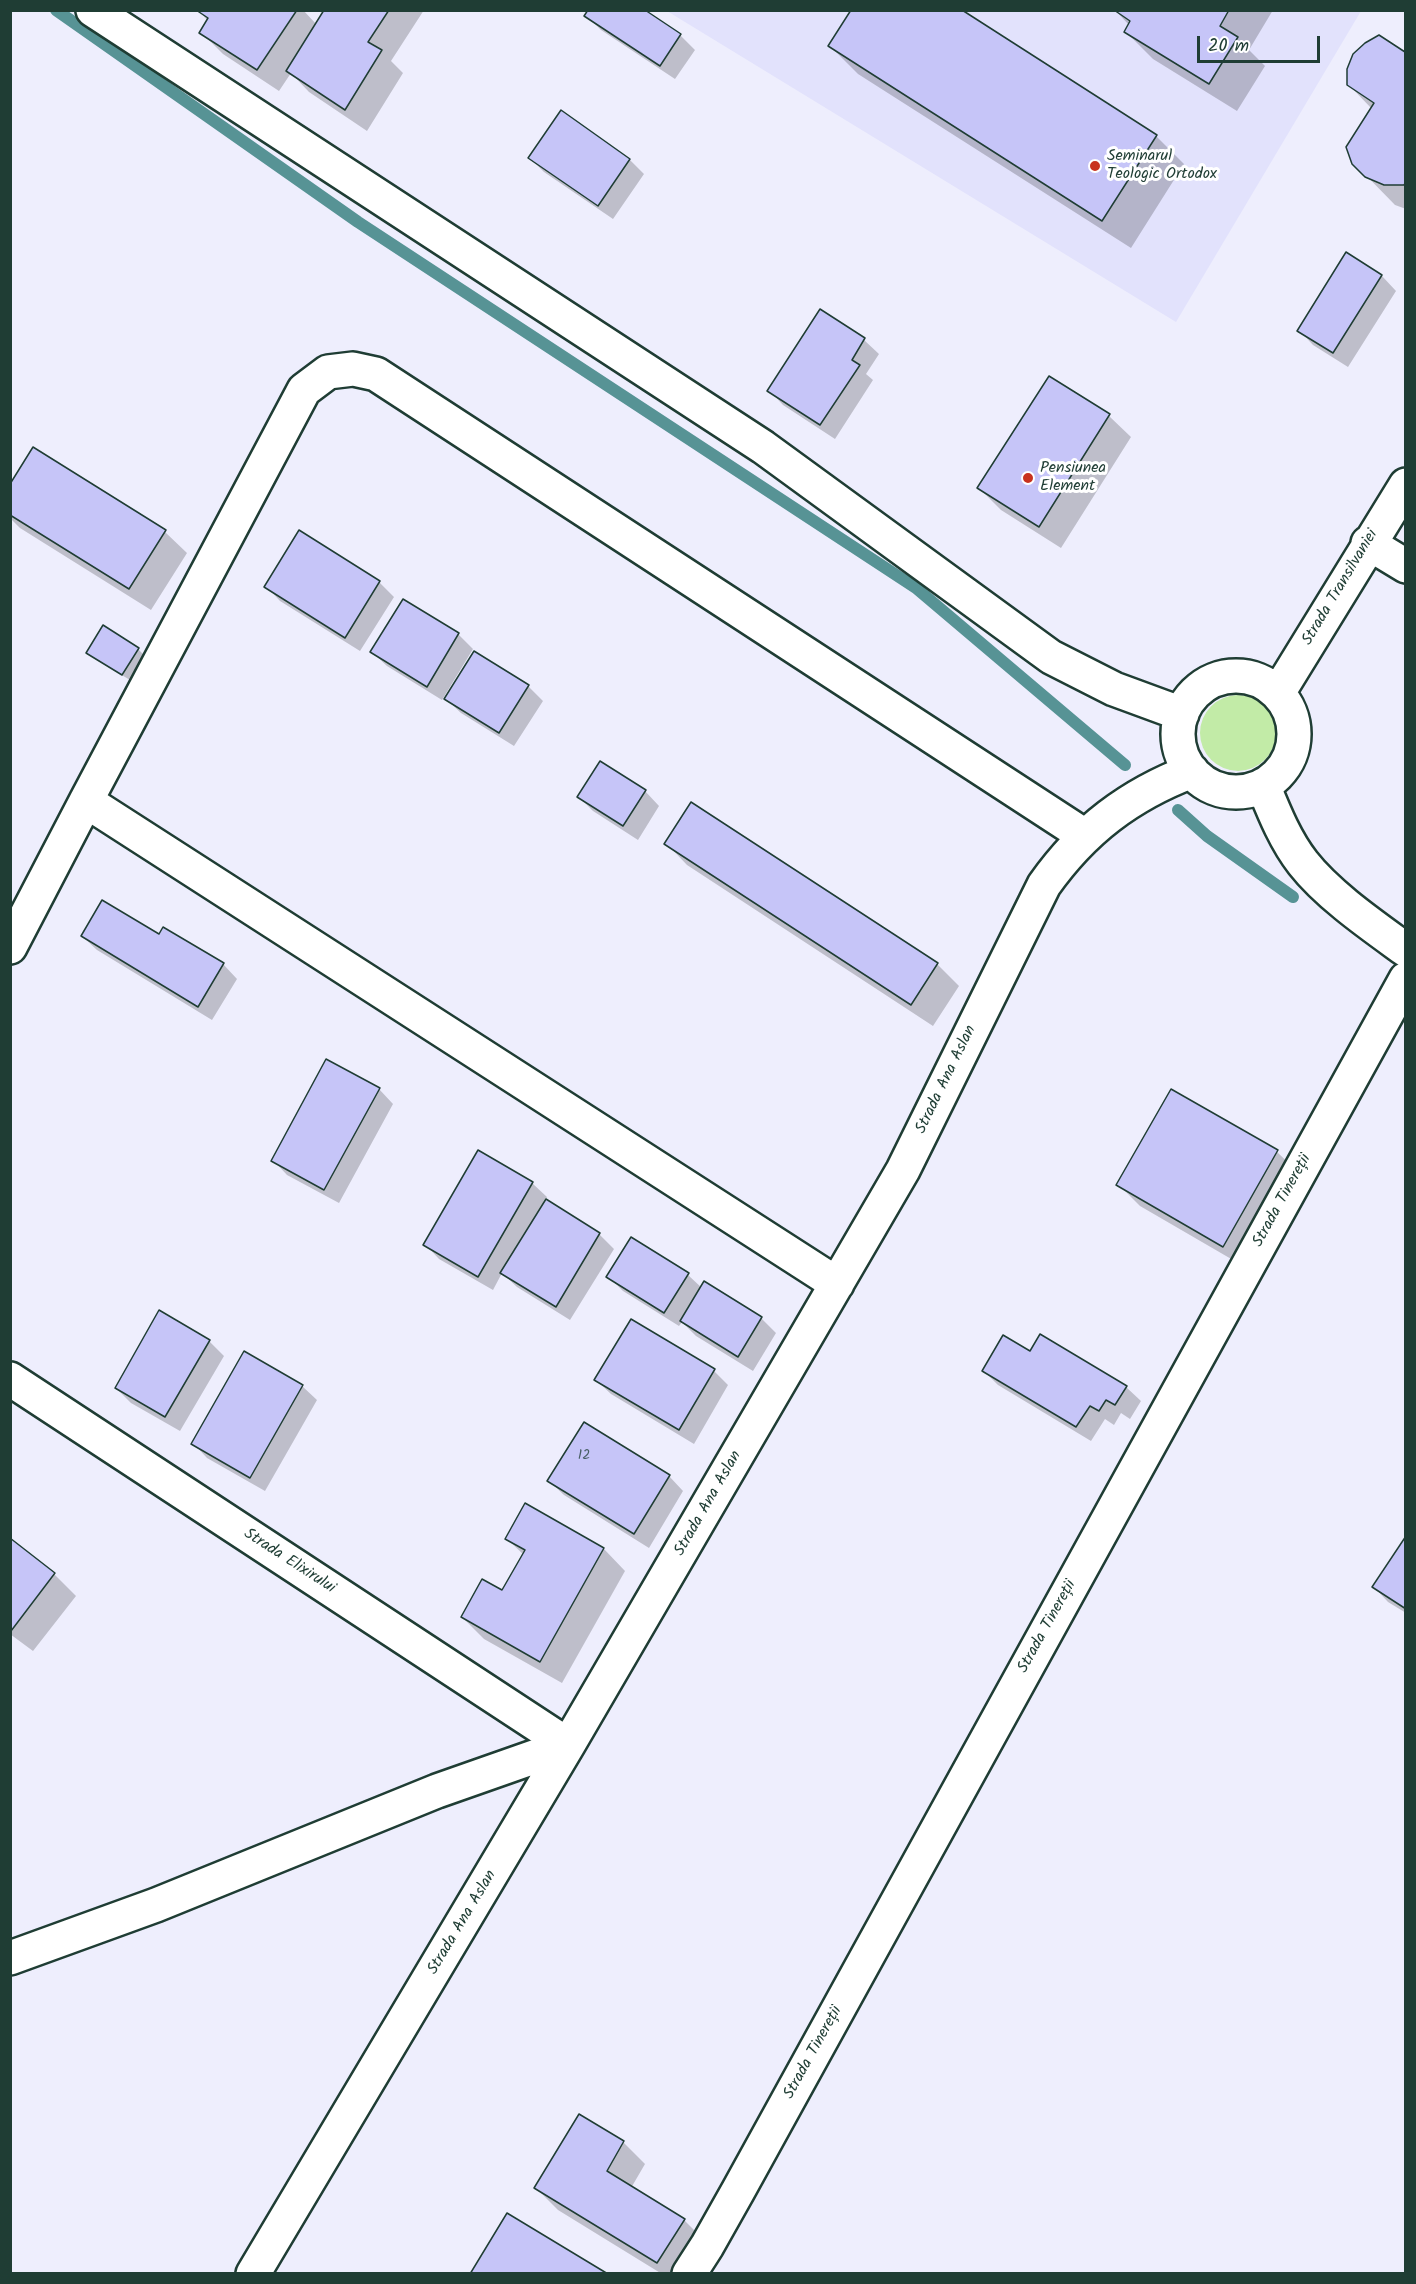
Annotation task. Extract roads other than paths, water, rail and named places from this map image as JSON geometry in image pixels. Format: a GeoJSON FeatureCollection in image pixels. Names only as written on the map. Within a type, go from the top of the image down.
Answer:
{"type":"FeatureCollection","features":[{"type":"Feature","properties":{"kind":"street"},"geometry":{"type":"LineString","coordinates":[[93,10],[763,447],[1051,657],[1114,689],[1182,714]]}},
{"type":"Feature","properties":{"kind":"street"},"geometry":{"type":"LineString","coordinates":[[10,947],[304,390],[328,372],[353,369],[376,374],[1085,836]]}},
{"type":"Feature","properties":{"kind":"street","name":"Strada Transilvaniei"},"geometry":{"type":"LineString","coordinates":[[1278,693],[1368,543],[1406,485]]}},
{"type":"Feature","properties":{"kind":"street"},"geometry":{"type":"LineString","coordinates":[[1368,543],[1406,566]]}},
{"type":"Feature","properties":{"kind":"street"},"geometry":{"type":"LineString","coordinates":[[1224,676],[1244,676],[1262,681],[1278,693],[1288,707],[1294,725],[1294,743],[1288,760],[1278,774],[1263,785],[1245,791],[1225,791],[1206,784],[1192,771],[1182,754],[1178,734],[1182,714],[1191,697],[1206,684],[1224,676]]}},
{"type":"Feature","properties":{"kind":"street","name":"Strada Ana Aslan"},"geometry":{"type":"LineString","coordinates":[[253,2274],[568,1745],[903,1170],[1044,885],[1064,856],[1104,819],[1134,798],[1192,771]]}},
{"type":"Feature","properties":{"kind":"street"},"geometry":{"type":"LineString","coordinates":[[1263,785],[1276,818],[1304,864],[1334,893],[1406,950]]}},
{"type":"Feature","properties":{"kind":"street"},"geometry":{"type":"LineString","coordinates":[[86,801],[837,1284]]}},
{"type":"Feature","properties":{"kind":"street","name":"Strada Tinereții"},"geometry":{"type":"LineString","coordinates":[[688,2274],[707,2247],[1406,979]]}},
{"type":"Feature","properties":{"kind":"street","name":"Strada Elixirului"},"geometry":{"type":"LineString","coordinates":[[10,1379],[568,1745]]}},
{"type":"Feature","properties":{"kind":"street"},"geometry":{"type":"LineString","coordinates":[[10,1958],[156,1905],[436,1791],[568,1745]]}},
{"type":"Feature","properties":{"kind":"waterway"},"geometry":{"type":"LineString","coordinates":[[56,10],[358,222],[916,588],[1125,765]]}},
{"type":"Feature","properties":{"kind":"waterway"},"geometry":{"type":"LineString","coordinates":[[1178,810],[1207,836],[1293,897]]}},
{"type":"Feature","properties":{"kind":"place","name":"Seminarul Teologic Ortodox"},"geometry":{"type":"Point","coordinates":[1095,166]}},
{"type":"Feature","properties":{"kind":"place","name":"Pensiunea Element"},"geometry":{"type":"Point","coordinates":[1028,478]}}]}
